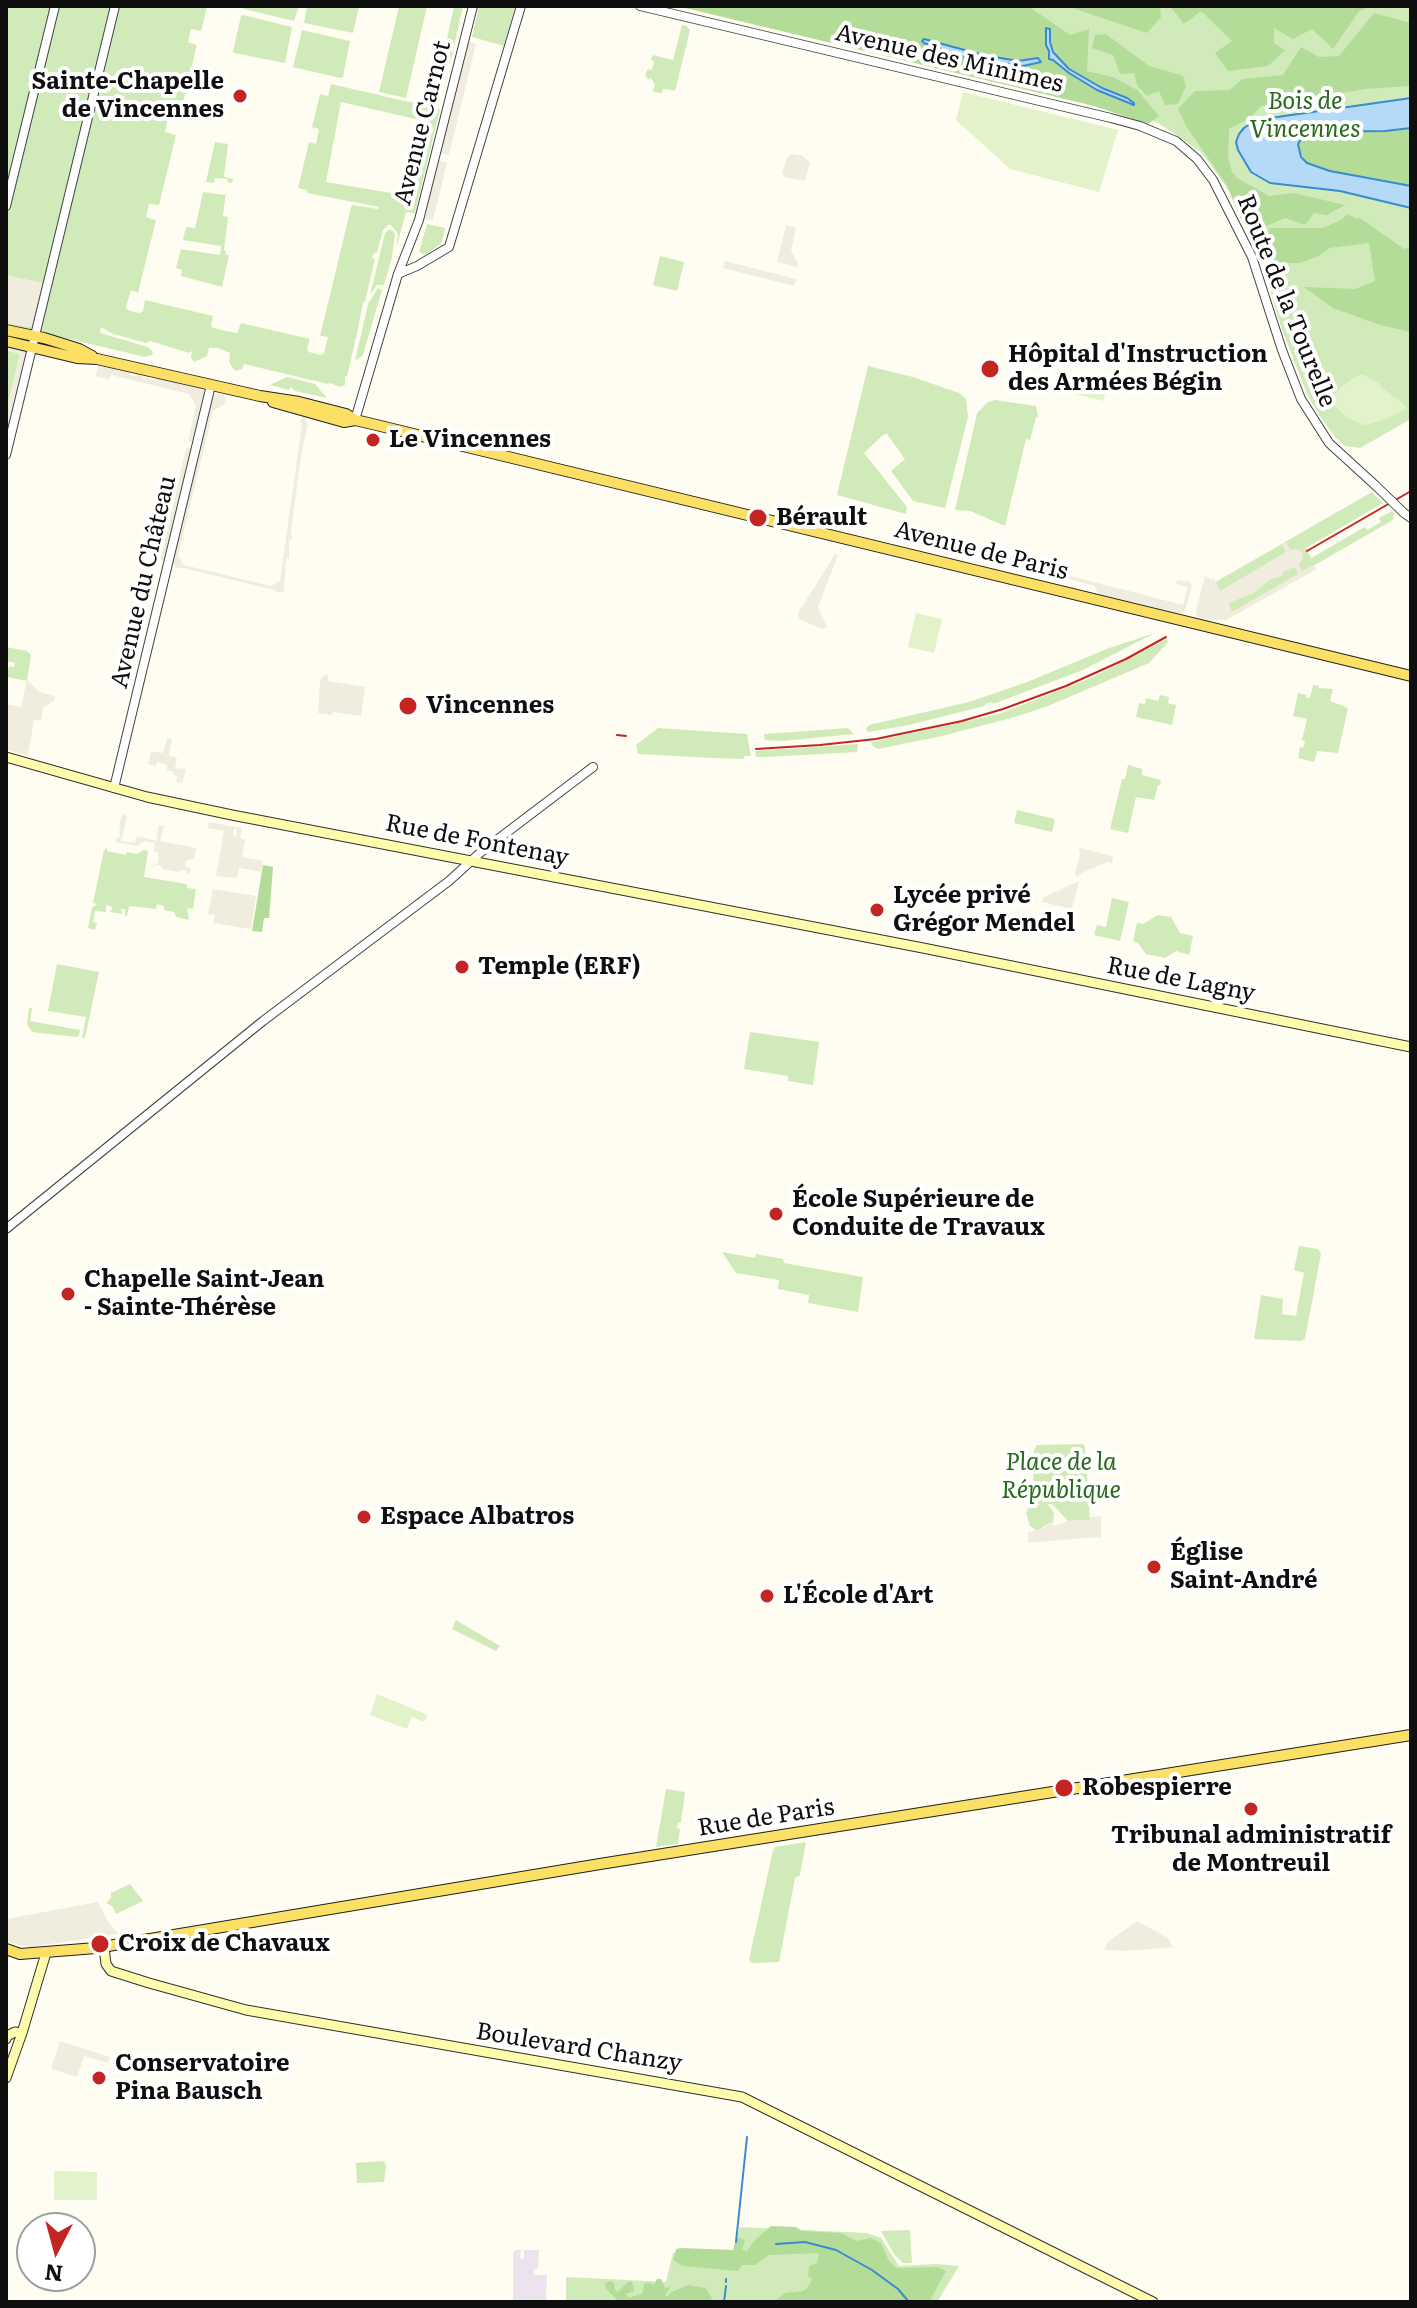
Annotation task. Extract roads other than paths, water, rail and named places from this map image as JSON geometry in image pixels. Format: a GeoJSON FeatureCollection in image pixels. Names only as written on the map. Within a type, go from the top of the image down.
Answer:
{"type":"FeatureCollection","features":[{"type":"Feature","properties":{"kind":"main road","name":"Avenue de Paris"},"geometry":{"type":"LineString","coordinates":[[6,330],[79,349],[97,359],[299,402],[346,414],[355,420],[1411,676]]}},
{"type":"Feature","properties":{"kind":"main road","name":"Avenue de Paris"},"geometry":{"type":"LineString","coordinates":[[6,341],[34,338]]}},
{"type":"Feature","properties":{"kind":"main road","name":"Rue de Fontenay"},"geometry":{"type":"LineString","coordinates":[[6,757],[147,797],[232,815],[943,954]]}},
{"type":"Feature","properties":{"kind":"main road","name":"Rue de Lagny"},"geometry":{"type":"LineString","coordinates":[[943,954],[1411,1047]]}},
{"type":"Feature","properties":{"kind":"main road","name":"Rue de Paris"},"geometry":{"type":"LineString","coordinates":[[6,1949],[20,1954],[104,1947],[1411,1735]]}},
{"type":"Feature","properties":{"kind":"main road","name":"Boulevard Chanzy"},"geometry":{"type":"LineString","coordinates":[[104,1947],[106,1964],[111,1971],[246,2010],[742,2097],[1153,2302]]}},
{"type":"Feature","properties":{"kind":"main road"},"geometry":{"type":"LineString","coordinates":[[6,2078],[46,1953]]}},
{"type":"Feature","properties":{"kind":"main road"},"geometry":{"type":"LineString","coordinates":[[6,2038],[15,2032],[22,2033]]}},
{"type":"Feature","properties":{"kind":"street"},"geometry":{"type":"LineString","coordinates":[[6,206],[55,6]]}},
{"type":"Feature","properties":{"kind":"street"},"geometry":{"type":"LineString","coordinates":[[6,455],[115,6]]}},
{"type":"Feature","properties":{"kind":"street","name":"Avenue Carnot"},"geometry":{"type":"LineString","coordinates":[[355,420],[398,274],[419,220],[473,6]]}},
{"type":"Feature","properties":{"kind":"street"},"geometry":{"type":"LineString","coordinates":[[398,274],[449,247],[521,6]]}},
{"type":"Feature","properties":{"kind":"street","name":"Avenue des Minimes"},"geometry":{"type":"LineString","coordinates":[[640,6],[1097,114],[1154,131]]}},
{"type":"Feature","properties":{"kind":"street","name":"Route de la Tourelle"},"geometry":{"type":"LineString","coordinates":[[1154,131],[1182,146],[1213,180],[1253,259],[1301,399],[1323,434],[1408,516]]}},
{"type":"Feature","properties":{"kind":"street"},"geometry":{"type":"LineString","coordinates":[[408,248],[417,266]]}},
{"type":"Feature","properties":{"kind":"street","name":"Avenue du Château"},"geometry":{"type":"LineString","coordinates":[[114,788],[211,385]]}},
{"type":"Feature","properties":{"kind":"street"},"geometry":{"type":"LineString","coordinates":[[6,1229],[259,1026],[593,767]]}},
{"type":"Feature","properties":{"kind":"water"},"geometry":{"type":"Polygon","coordinates":[[[1046,28],[1050,29],[1053,52],[1069,69],[1127,98],[1134,105],[1097,90],[1049,59],[1046,28]]]}},
{"type":"Feature","properties":{"kind":"water"},"geometry":{"type":"Polygon","coordinates":[[[924,39],[983,55],[1018,61],[1038,58],[1041,62],[1023,66],[962,56],[924,43],[924,39]]]}},
{"type":"Feature","properties":{"kind":"water"},"geometry":{"type":"Polygon","coordinates":[[[1411,98],[1411,128],[1311,132],[1304,134],[1298,144],[1301,157],[1307,163],[1330,171],[1411,186],[1411,208],[1340,191],[1270,183],[1251,172],[1238,150],[1236,142],[1239,134],[1256,120],[1411,98]]]}},
{"type":"Feature","properties":{"kind":"waterway"},"geometry":{"type":"LineString","coordinates":[[736,2242],[747,2137]]}},
{"type":"Feature","properties":{"kind":"waterway"},"geometry":{"type":"LineString","coordinates":[[776,2244],[805,2242],[836,2250],[872,2270],[898,2289],[909,2302]]}},
{"type":"Feature","properties":{"kind":"waterway"},"geometry":{"type":"LineString","coordinates":[[724,2302],[726,2286]]}},
{"type":"Feature","properties":{"kind":"railway"},"geometry":{"type":"LineString","coordinates":[[1307,551],[1411,491]]}},
{"type":"Feature","properties":{"kind":"railway"},"geometry":{"type":"LineString","coordinates":[[756,749],[876,739],[962,721],[1066,686],[1166,637]]}},
{"type":"Feature","properties":{"kind":"railway"},"geometry":{"type":"LineString","coordinates":[[617,735],[626,736]]}},
{"type":"Feature","properties":{"kind":"place","name":"Sainte-Chapelle de Vincennes"},"geometry":{"type":"Point","coordinates":[240,96]}},
{"type":"Feature","properties":{"kind":"place","name":"Hôpital d'Instruction des Armées Bégin"},"geometry":{"type":"Point","coordinates":[990,369]}},
{"type":"Feature","properties":{"kind":"place","name":"Le Vincennes"},"geometry":{"type":"Point","coordinates":[373,440]}},
{"type":"Feature","properties":{"kind":"place","name":"Bérault"},"geometry":{"type":"Point","coordinates":[758,518]}},
{"type":"Feature","properties":{"kind":"place","name":"Vincennes"},"geometry":{"type":"Point","coordinates":[408,706]}},
{"type":"Feature","properties":{"kind":"place","name":"Lycée privé Grégor Mendel"},"geometry":{"type":"Point","coordinates":[877,910]}},
{"type":"Feature","properties":{"kind":"place","name":"Temple (ERF)"},"geometry":{"type":"Point","coordinates":[462,967]}},
{"type":"Feature","properties":{"kind":"place","name":"École Supérieure de Conduite de Travaux"},"geometry":{"type":"Point","coordinates":[776,1214]}},
{"type":"Feature","properties":{"kind":"place","name":"Chapelle Saint-Jean - Sainte-Thérèse"},"geometry":{"type":"Point","coordinates":[68,1294]}},
{"type":"Feature","properties":{"kind":"place","name":"Espace Albatros"},"geometry":{"type":"Point","coordinates":[364,1517]}},
{"type":"Feature","properties":{"kind":"place","name":"Église Saint-André"},"geometry":{"type":"Point","coordinates":[1154,1567]}},
{"type":"Feature","properties":{"kind":"place","name":"L'École d'Art"},"geometry":{"type":"Point","coordinates":[767,1596]}},
{"type":"Feature","properties":{"kind":"place","name":"Robespierre"},"geometry":{"type":"Point","coordinates":[1064,1788]}},
{"type":"Feature","properties":{"kind":"place","name":"Tribunal administratif de Montreuil"},"geometry":{"type":"Point","coordinates":[1251,1809]}},
{"type":"Feature","properties":{"kind":"place","name":"Croix de Chavaux"},"geometry":{"type":"Point","coordinates":[100,1944]}},
{"type":"Feature","properties":{"kind":"place","name":"Conservatoire Pina Bausch"},"geometry":{"type":"Point","coordinates":[99,2078]}},
{"type":"Feature","properties":{"kind":"park label","name":"Bois de Vincennes"},"geometry":{"type":"Point","coordinates":[1305,116]}},
{"type":"Feature","properties":{"kind":"park label","name":"Place de la République"},"geometry":{"type":"Point","coordinates":[1061,1477]}}]}
